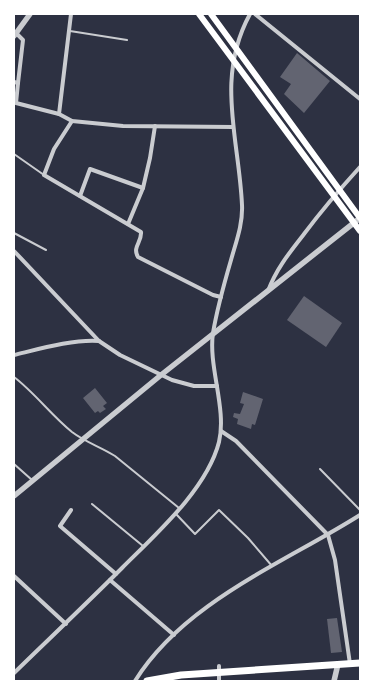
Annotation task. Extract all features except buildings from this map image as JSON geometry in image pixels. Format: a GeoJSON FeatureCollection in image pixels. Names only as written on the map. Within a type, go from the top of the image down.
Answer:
{"type":"FeatureCollection","features":[{"type":"Feature","properties":{"kind":"highway"},"geometry":{"type":"LineString","coordinates":[[147,681],[219,669],[360,663]]}},
{"type":"Feature","properties":{"kind":"main road"},"geometry":{"type":"LineString","coordinates":[[199,14],[360,231]]}},
{"type":"Feature","properties":{"kind":"main road"},"geometry":{"type":"LineString","coordinates":[[210,14],[360,218]]}},
{"type":"Feature","properties":{"kind":"street"},"geometry":{"type":"LineString","coordinates":[[30,14],[15,34],[23,40],[16,82],[16,103],[59,114],[72,121],[123,126],[233,127]]}},
{"type":"Feature","properties":{"kind":"street"},"geometry":{"type":"LineString","coordinates":[[59,114],[71,14]]}},
{"type":"Feature","properties":{"kind":"street"},"geometry":{"type":"LineString","coordinates":[[14,673],[66,624],[180,509],[208,469],[219,442],[221,432],[213,352],[213,335],[221,297],[242,218],[242,195],[233,127],[230,85],[236,49],[244,25],[250,14]]}},
{"type":"Feature","properties":{"kind":"street"},"geometry":{"type":"LineString","coordinates":[[254,14],[360,99]]}},
{"type":"Feature","properties":{"kind":"street"},"geometry":{"type":"LineString","coordinates":[[72,121],[54,149],[44,175],[141,232],[142,236],[135,252],[138,257],[213,295],[221,297]]}},
{"type":"Feature","properties":{"kind":"street"},"geometry":{"type":"LineString","coordinates":[[128,224],[142,188],[150,158],[155,126]]}},
{"type":"Feature","properties":{"kind":"street"},"geometry":{"type":"LineString","coordinates":[[267,291],[272,278],[282,262],[334,195],[360,168]]}},
{"type":"Feature","properties":{"kind":"street"},"geometry":{"type":"LineString","coordinates":[[80,196],[90,169],[142,188]]}},
{"type":"Feature","properties":{"kind":"street"},"geometry":{"type":"LineString","coordinates":[[14,496],[161,375],[360,218]]}},
{"type":"Feature","properties":{"kind":"street"},"geometry":{"type":"LineString","coordinates":[[14,251],[99,341],[120,354],[172,380],[194,386],[217,386]]}},
{"type":"Feature","properties":{"kind":"street"},"geometry":{"type":"LineString","coordinates":[[14,355],[69,344],[99,341]]}},
{"type":"Feature","properties":{"kind":"street"},"geometry":{"type":"LineString","coordinates":[[221,432],[236,441],[328,535],[334,560],[350,664]]}},
{"type":"Feature","properties":{"kind":"street"},"geometry":{"type":"LineString","coordinates":[[71,510],[60,526],[116,574]]}},
{"type":"Feature","properties":{"kind":"street"},"geometry":{"type":"LineString","coordinates":[[135,681],[149,661],[174,635],[215,600],[360,515]]}},
{"type":"Feature","properties":{"kind":"street"},"geometry":{"type":"LineString","coordinates":[[14,576],[66,624]]}},
{"type":"Feature","properties":{"kind":"street"},"geometry":{"type":"LineString","coordinates":[[110,580],[174,635]]}},
{"type":"Feature","properties":{"kind":"street"},"geometry":{"type":"LineString","coordinates":[[334,681],[338,664]]}},
{"type":"Feature","properties":{"kind":"street"},"geometry":{"type":"LineString","coordinates":[[219,669],[219,681]]}},
{"type":"Feature","properties":{"kind":"lane"},"geometry":{"type":"LineString","coordinates":[[69,30],[127,40]]}},
{"type":"Feature","properties":{"kind":"lane"},"geometry":{"type":"LineString","coordinates":[[14,154],[44,175]]}},
{"type":"Feature","properties":{"kind":"lane"},"geometry":{"type":"LineString","coordinates":[[14,233],[46,250]]}},
{"type":"Feature","properties":{"kind":"lane"},"geometry":{"type":"LineString","coordinates":[[14,377],[72,432],[115,456],[180,509]]}},
{"type":"Feature","properties":{"kind":"lane"},"geometry":{"type":"LineString","coordinates":[[14,464],[32,481]]}},
{"type":"Feature","properties":{"kind":"lane"},"geometry":{"type":"LineString","coordinates":[[320,469],[360,510]]}},
{"type":"Feature","properties":{"kind":"lane"},"geometry":{"type":"LineString","coordinates":[[92,504],[143,546]]}},
{"type":"Feature","properties":{"kind":"lane"},"geometry":{"type":"LineString","coordinates":[[176,513],[195,534],[219,510],[248,538],[272,566]]}}]}
